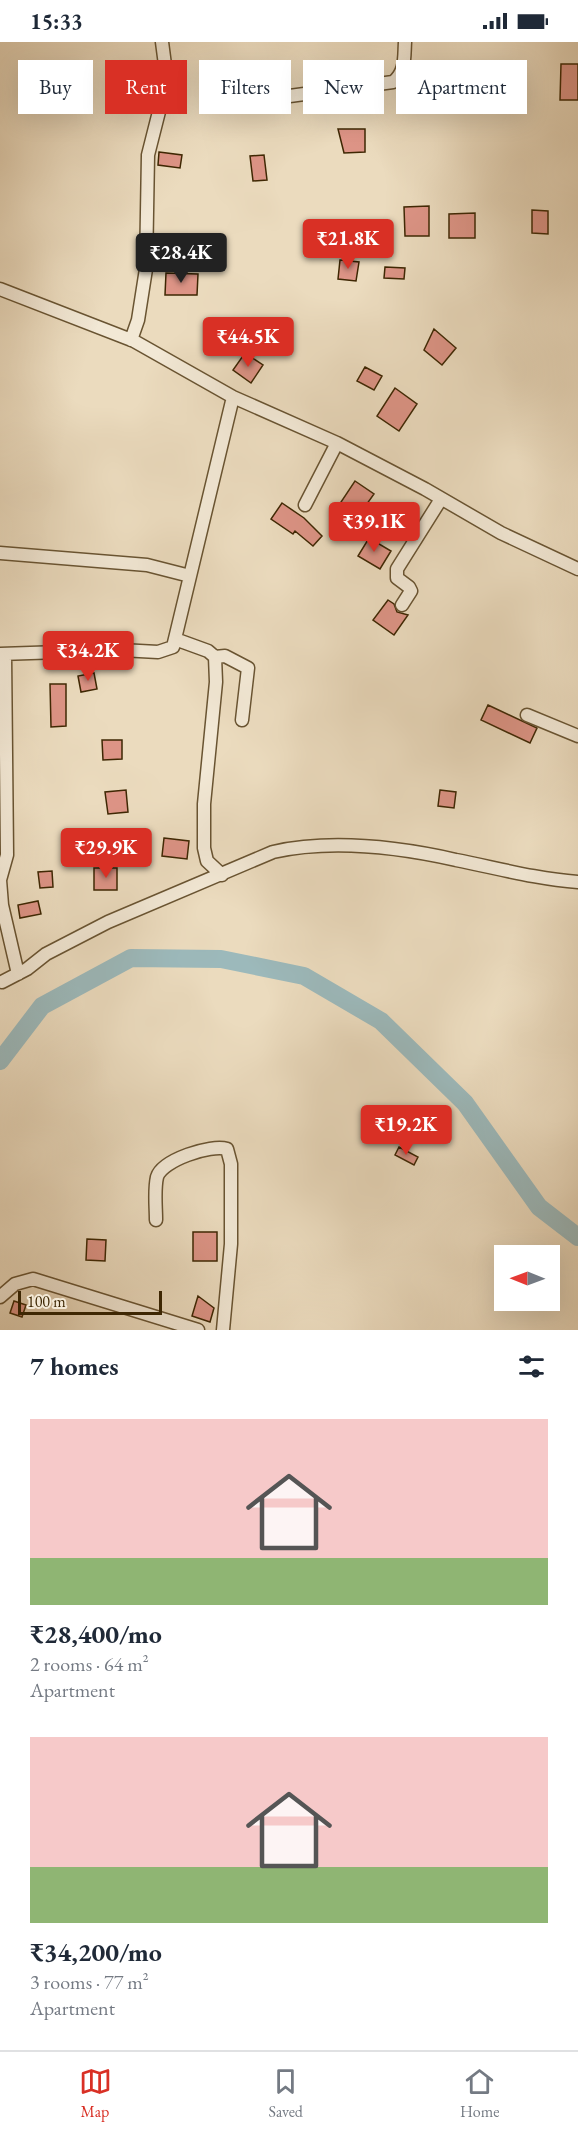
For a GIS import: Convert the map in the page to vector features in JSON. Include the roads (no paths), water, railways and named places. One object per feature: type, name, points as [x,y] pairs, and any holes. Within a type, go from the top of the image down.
[{"type":"street","points":[[131,340],[138,320],[146,269],[148,155],[166,80],[162,42]]},
{"type":"street","points":[[291,96],[393,82],[400,76],[404,65],[405,42]]},
{"type":"street","points":[[0,289],[131,340],[233,397],[337,443],[501,532],[578,568]]},
{"type":"street","points":[[18,974],[4,915],[0,884],[7,855],[2,654],[121,650],[158,652],[173,647],[233,397]]},
{"type":"street","points":[[304,505],[337,443]]},
{"type":"street","points":[[402,605],[411,591],[397,578],[397,569],[441,499]]},
{"type":"street","points":[[0,553],[147,565],[190,576]]},
{"type":"street","points":[[175,639],[208,651],[215,657],[225,656],[248,668],[249,676],[242,720]]},
{"type":"street","points":[[215,657],[216,682],[205,794],[204,848],[207,861],[222,874]]},
{"type":"street","points":[[527,715],[578,736]]},
{"type":"street","points":[[2,982],[18,974],[46,954],[108,922],[273,852],[289,849],[331,846],[394,850],[537,877],[578,882]]},
{"type":"street","points":[[156,1220],[156,1179],[159,1172],[170,1164],[207,1148],[227,1149],[231,1164],[231,1244],[223,1330]]},
{"type":"street","points":[[0,1297],[15,1284],[33,1279],[198,1330]]},
{"type":"waterway","points":[[0,1061],[42,1006],[131,958],[221,959],[304,976],[381,1021],[465,1103],[539,1207],[578,1237]]}]
